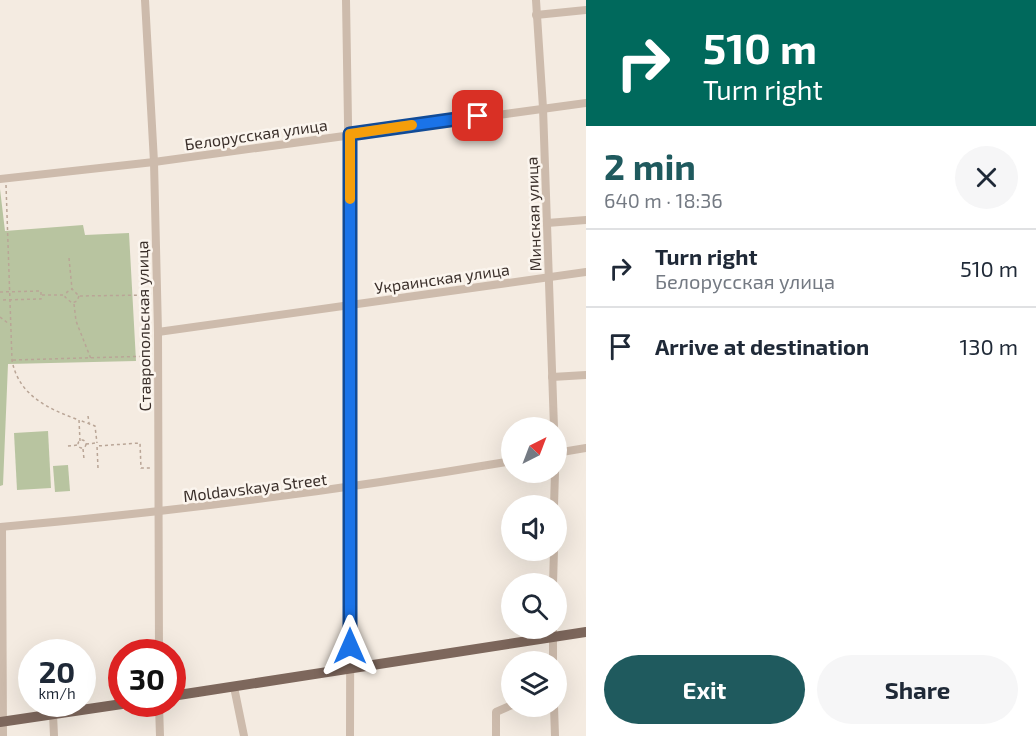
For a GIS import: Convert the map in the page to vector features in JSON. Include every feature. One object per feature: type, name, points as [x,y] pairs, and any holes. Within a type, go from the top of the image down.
[{"type":"main road","points":[[567,633],[586,632]]},
{"type":"main road","points":[[186,694],[350,669],[519,639]]},
{"type":"main road","points":[[2,721],[31,717]]},
{"type":"street","name":"Ставропольская улица","points":[[145,0],[154,162],[158,332],[159,639]]},
{"type":"street","points":[[346,0],[350,134],[351,305],[350,736]]},
{"type":"street","name":"Минская улица","points":[[536,0],[543,108],[554,417]]},
{"type":"street","points":[[536,15],[586,10]]},
{"type":"street","name":"Белорусская улица","points":[[3,179],[154,162],[586,103]]},
{"type":"street","points":[[547,223],[586,220]]},
{"type":"street","name":"Украинская улица","points":[[158,332],[586,272]]},
{"type":"street","points":[[552,377],[586,375]]},
{"type":"street","points":[[567,451],[586,448]]},
{"type":"street","name":"Moldavskaya Street","points":[[1,527],[158,513],[351,488],[501,463]]},
{"type":"street","points":[[1,527],[3,736]]},
{"type":"street","points":[[234,687],[244,736]]},
{"type":"street","points":[[496,736],[496,712],[501,710]]},
{"type":"street","points":[[53,717],[54,736]]},
{"type":"street","points":[[159,717],[159,736]]},
{"type":"street","points":[[554,717],[555,736]]},
{"type":"path","points":[[3,179],[12,360],[15,376],[29,394],[52,411],[95,426],[98,468]]},
{"type":"path","points":[[69,258],[72,289],[79,296],[157,295]]},
{"type":"path","points":[[41,295],[65,295],[72,289]]},
{"type":"path","points":[[0,291],[41,291],[41,295]]},
{"type":"path","points":[[0,300],[41,299],[41,295]]},
{"type":"path","points":[[65,295],[67,301],[74,303]]},
{"type":"path","points":[[79,296],[74,303],[76,321],[91,359]]},
{"type":"path","points":[[0,317],[11,325]]},
{"type":"path","points":[[12,360],[158,356]]},
{"type":"path","points":[[88,416],[88,424]]},
{"type":"path","points":[[78,445],[81,441],[79,420]]},
{"type":"path","points":[[81,441],[86,444],[140,443],[141,468],[158,468]]},
{"type":"path","points":[[84,459],[83,448],[86,444]]},
{"type":"path","points":[[68,446],[78,445],[83,448]]},
{"type":"green space","points":[[0,189],[5,231],[83,225],[85,235],[129,233],[136,361],[8,364],[3,485],[0,486]]},
{"type":"green space","points":[[48,431],[51,488],[17,490],[14,433]]},
{"type":"green space","points":[[68,465],[70,491],[55,492],[53,466]]},
{"type":"slow traffic","points":[[350,199],[350,134],[412,125]]},
{"type":"route","points":[[350,646],[350,134],[478,116]]}]
